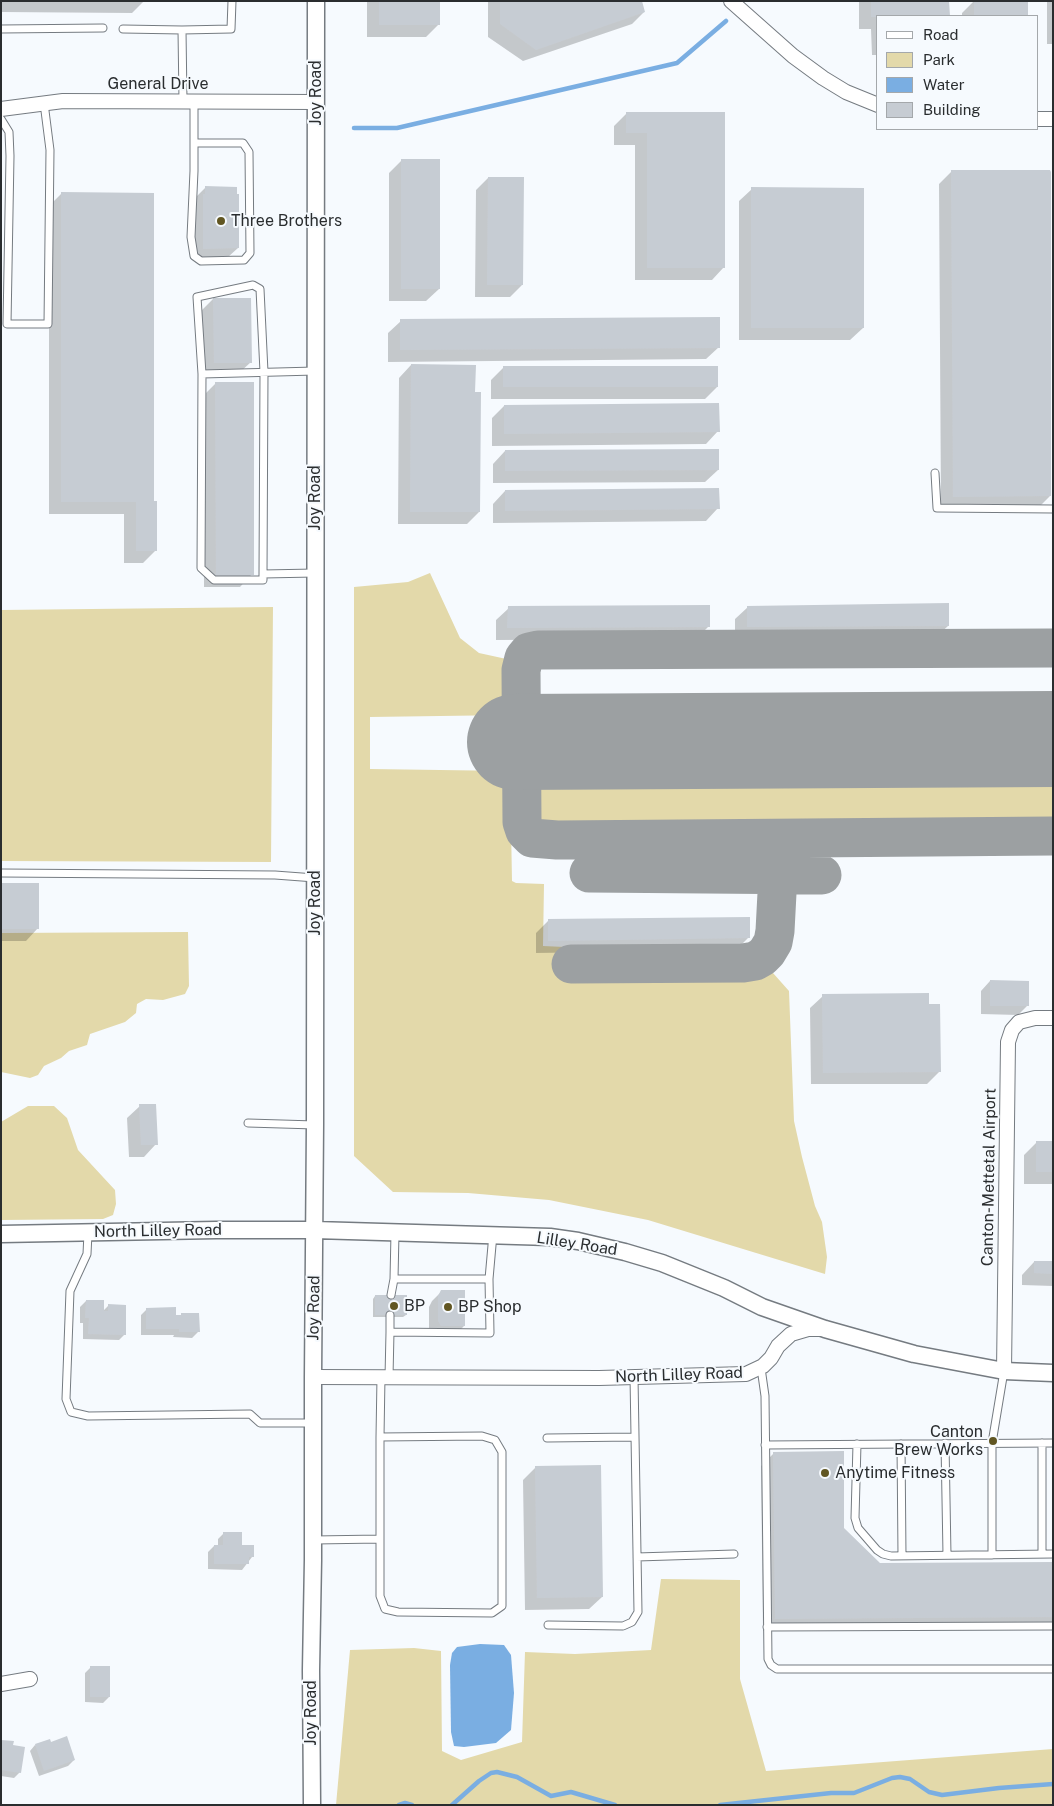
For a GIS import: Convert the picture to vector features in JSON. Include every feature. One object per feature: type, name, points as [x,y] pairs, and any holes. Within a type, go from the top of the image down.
[{"type":"street","name":"Joy Road","points":[[312,1804],[311,1670],[314,1540],[316,878],[316,1]]},
{"type":"street","points":[[730,1],[793,56],[823,78],[846,92],[876,104]]},
{"type":"street","name":"General Drive","points":[[1,109],[44,102],[316,102]]},
{"type":"street","points":[[1039,119],[1053,119]]},
{"type":"street","name":"Canton-Mettetal Airport","points":[[1004,1371],[1008,1042],[1012,1030],[1019,1022],[1035,1018],[1053,1018]]},
{"type":"street","name":"North Lilley Road","points":[[1,1234],[315,1230]]},
{"type":"street","name":"Lilley Road","points":[[315,1230],[493,1234],[550,1237],[578,1241],[662,1263],[724,1288],[762,1307],[824,1329]]},
{"type":"street","name":"North Lilley Road","points":[[313,1377],[634,1377],[746,1374],[761,1368],[771,1358],[778,1346],[791,1334],[808,1328],[824,1329],[914,1354],[1004,1371],[1053,1373]]},
{"type":"street","points":[[1,1684],[30,1679]]},
{"type":"lane","points":[[123,29],[231,30],[232,1]]},
{"type":"lane","points":[[1,29],[104,28]]},
{"type":"lane","points":[[182,30],[188,101],[194,143],[190,237],[194,256],[201,261],[244,260],[250,253],[249,152],[243,143],[194,143]]},
{"type":"lane","points":[[1,119],[9,132],[10,156],[7,324],[48,324],[50,150],[44,102]]},
{"type":"lane","points":[[253,285],[260,289],[264,372],[262,580],[214,580],[201,568],[202,374],[198,297],[253,285]]},
{"type":"lane","points":[[202,374],[315,371]]},
{"type":"lane","points":[[935,473],[937,508],[1053,510]]},
{"type":"lane","points":[[262,574],[316,573]]},
{"type":"lane","points":[[1,873],[275,875],[316,878]]},
{"type":"lane","points":[[248,1123],[315,1124]]},
{"type":"lane","points":[[88,1232],[86,1254],[70,1291],[66,1399],[71,1412],[88,1416],[250,1414],[260,1423],[313,1423]]},
{"type":"lane","points":[[391,1295],[394,1279],[395,1233]]},
{"type":"lane","points":[[390,1332],[490,1333],[489,1279],[493,1234]]},
{"type":"lane","points":[[394,1279],[489,1279]]},
{"type":"lane","points":[[380,1437],[482,1436],[495,1440],[502,1452],[502,1606],[492,1613],[398,1612],[385,1609],[380,1596],[380,1437],[390,1315]]},
{"type":"lane","points":[[761,1368],[765,1396],[767,1627],[768,1659],[771,1665],[777,1668],[1053,1669]]},
{"type":"lane","points":[[992,1555],[992,1443],[1004,1371]]},
{"type":"lane","points":[[548,1625],[623,1626],[632,1622],[638,1612],[634,1377]]},
{"type":"lane","points":[[547,1438],[635,1437]]},
{"type":"lane","points":[[765,1445],[1053,1442]]},
{"type":"lane","points":[[945,1443],[947,1555]]},
{"type":"lane","points":[[1042,1443],[1042,1554]]},
{"type":"lane","points":[[857,1444],[855,1518],[858,1528],[877,1550],[883,1554],[891,1556],[1053,1554]]},
{"type":"lane","points":[[901,1444],[902,1556]]},
{"type":"lane","points":[[314,1540],[380,1539]]},
{"type":"lane","points":[[637,1557],[734,1554]]},
{"type":"lane","points":[[767,1627],[1053,1626]]},
{"type":"green space","points":[[430,573],[460,638],[479,653],[511,660],[510,715],[370,717],[370,769],[510,771],[512,881],[516,883],[544,884],[543,946],[565,947],[566,973],[757,972],[766,968],[773,973],[789,991],[794,1121],[815,1206],[822,1222],[827,1257],[825,1274],[648,1220],[549,1200],[468,1193],[393,1192],[354,1156],[354,587],[408,582]]},
{"type":"green space","points":[[273,607],[271,862],[1,861],[1,610]]},
{"type":"green space","points":[[1053,769],[1053,822],[1022,827],[561,828],[539,822],[534,798],[536,778],[550,770]]},
{"type":"green space","points":[[188,932],[189,986],[185,994],[163,1000],[146,999],[137,1004],[136,1013],[125,1022],[90,1034],[87,1045],[69,1051],[61,1058],[44,1066],[38,1075],[30,1078],[1,1072],[1,933]]},
{"type":"green space","points":[[28,1106],[54,1106],[67,1118],[78,1150],[115,1190],[116,1204],[113,1215],[103,1219],[1,1220],[1,1122]]},
{"type":"green space","points":[[661,1579],[740,1580],[740,1679],[766,1771],[1053,1749],[1053,1805],[336,1805],[350,1650],[414,1648],[441,1651],[442,1751],[461,1760],[522,1742],[525,1652],[575,1654],[651,1650]]},
{"type":"water","points":[[480,1644],[504,1645],[511,1655],[514,1693],[511,1730],[496,1743],[464,1747],[454,1746],[451,1732],[450,1665],[452,1653],[457,1647]]},
{"type":"building","points":[[379,1],[440,1],[440,25],[379,25]]},
{"type":"building","points":[[500,1],[642,1],[645,12],[536,50],[500,24]]},
{"type":"building","points":[[871,1],[949,1],[950,15],[876,15],[876,17],[871,17]]},
{"type":"building","points":[[974,1],[1028,1],[1028,15],[974,15]]},
{"type":"building","points":[[626,112],[725,112],[725,268],[647,268],[647,133],[626,133]]},
{"type":"building","points":[[401,159],[440,159],[440,289],[401,289]]},
{"type":"building","points":[[951,170],[1050,170],[1051,172],[1051,496],[953,497]]},
{"type":"building","points":[[488,177],[524,177],[523,285],[487,285]]},
{"type":"building","name":"Three Brothers","points":[[205,186],[237,187],[237,194],[239,194],[239,248],[203,249],[203,194],[205,194]]},
{"type":"building","points":[[751,187],[864,188],[864,328],[751,328]]},
{"type":"building","points":[[61,192],[154,193],[154,501],[157,501],[157,551],[136,551],[136,502],[61,502]]},
{"type":"building","points":[[213,298],[251,298],[252,363],[214,363]]},
{"type":"building","points":[[720,317],[720,348],[400,350],[400,319]]},
{"type":"building","points":[[411,364],[476,365],[475,392],[481,392],[480,512],[410,512]]},
{"type":"building","points":[[503,366],[718,366],[718,387],[503,387]]},
{"type":"building","points":[[215,382],[254,382],[254,575],[216,575]]},
{"type":"building","points":[[719,403],[720,432],[504,434],[504,405]]},
{"type":"building","points":[[719,449],[719,470],[505,471],[505,450]]},
{"type":"building","points":[[719,488],[720,509],[505,511],[505,490]]},
{"type":"building","points":[[949,603],[949,626],[747,627],[747,606]]},
{"type":"building","points":[[710,605],[710,627],[507,628],[508,606]]},
{"type":"building","points":[[1,883],[39,883],[39,929],[1,929]]},
{"type":"building","points":[[750,917],[750,938],[548,941],[548,919]]},
{"type":"building","points":[[990,980],[1029,981],[1029,1006],[990,1006]]},
{"type":"building","points":[[929,993],[929,1004],[940,1004],[941,1072],[823,1073],[822,994]]},
{"type":"building","points":[[139,1104],[156,1104],[158,1145],[141,1145]]},
{"type":"building","points":[[1036,1141],[1053,1141],[1053,1172],[1036,1172]]},
{"type":"building","points":[[1034,1261],[1053,1261],[1053,1274],[1034,1273]]},
{"type":"building","points":[[441,1290],[465,1290],[465,1326],[441,1326],[438,1321],[438,1296]]},
{"type":"building","points":[[375,1295],[407,1295],[407,1315],[375,1315]]},
{"type":"building","points":[[86,1300],[104,1300],[104,1311],[108,1311],[108,1304],[126,1305],[126,1335],[88,1334],[89,1318],[85,1318]]},
{"type":"building","points":[[176,1307],[176,1315],[181,1315],[181,1313],[199,1313],[200,1332],[179,1332],[179,1329],[146,1329],[146,1308]]},
{"type":"building","points":[[844,1451],[844,1528],[880,1563],[1053,1562],[1053,1617],[775,1619],[773,1452]]},
{"type":"building","points":[[601,1465],[603,1597],[537,1598],[535,1466]]},
{"type":"building","points":[[223,1532],[242,1532],[242,1545],[254,1545],[254,1557],[249,1557],[249,1564],[214,1564],[214,1545],[223,1545]]},
{"type":"building","points":[[90,1666],[110,1666],[110,1697],[90,1697]]},
{"type":"building","points":[[67,1736],[75,1760],[44,1771],[35,1744],[50,1739],[51,1742]]},
{"type":"building","points":[[1,1740],[14,1741],[13,1745],[25,1747],[21,1773],[1,1770]]},
{"type":"waterway","points":[[354,128],[397,128],[677,63],[726,21]]},
{"type":"waterway","points":[[452,1805],[479,1781],[491,1773],[497,1772],[517,1777],[551,1796],[571,1792],[615,1805]]},
{"type":"waterway","points":[[720,1805],[831,1793],[854,1793],[892,1778],[900,1777],[910,1779],[929,1792],[942,1795],[1053,1784]]},
{"type":"waterway","points":[[399,1805],[405,1803],[412,1805]]},
{"type":"taxiway","points":[[1053,648],[538,650],[529,652],[524,658],[521,670],[522,822],[525,831],[532,838],[557,840],[1053,836]]},
{"type":"taxiway","points":[[589,873],[822,875]]},
{"type":"taxiway","points":[[571,964],[743,963],[755,961],[767,952],[773,942],[778,874]]},
{"type":"runway","points":[[515,742],[1053,739]]},
{"type":"place","name":"Three Brothers","points":[[221,221]]},
{"type":"place","name":"BP","points":[[394,1306]]},
{"type":"place","name":"BP Shop","points":[[448,1307]]},
{"type":"place","name":"Canton Brew Works","points":[[993,1441]]},
{"type":"place","name":"Anytime Fitness","points":[[825,1473]]}]
